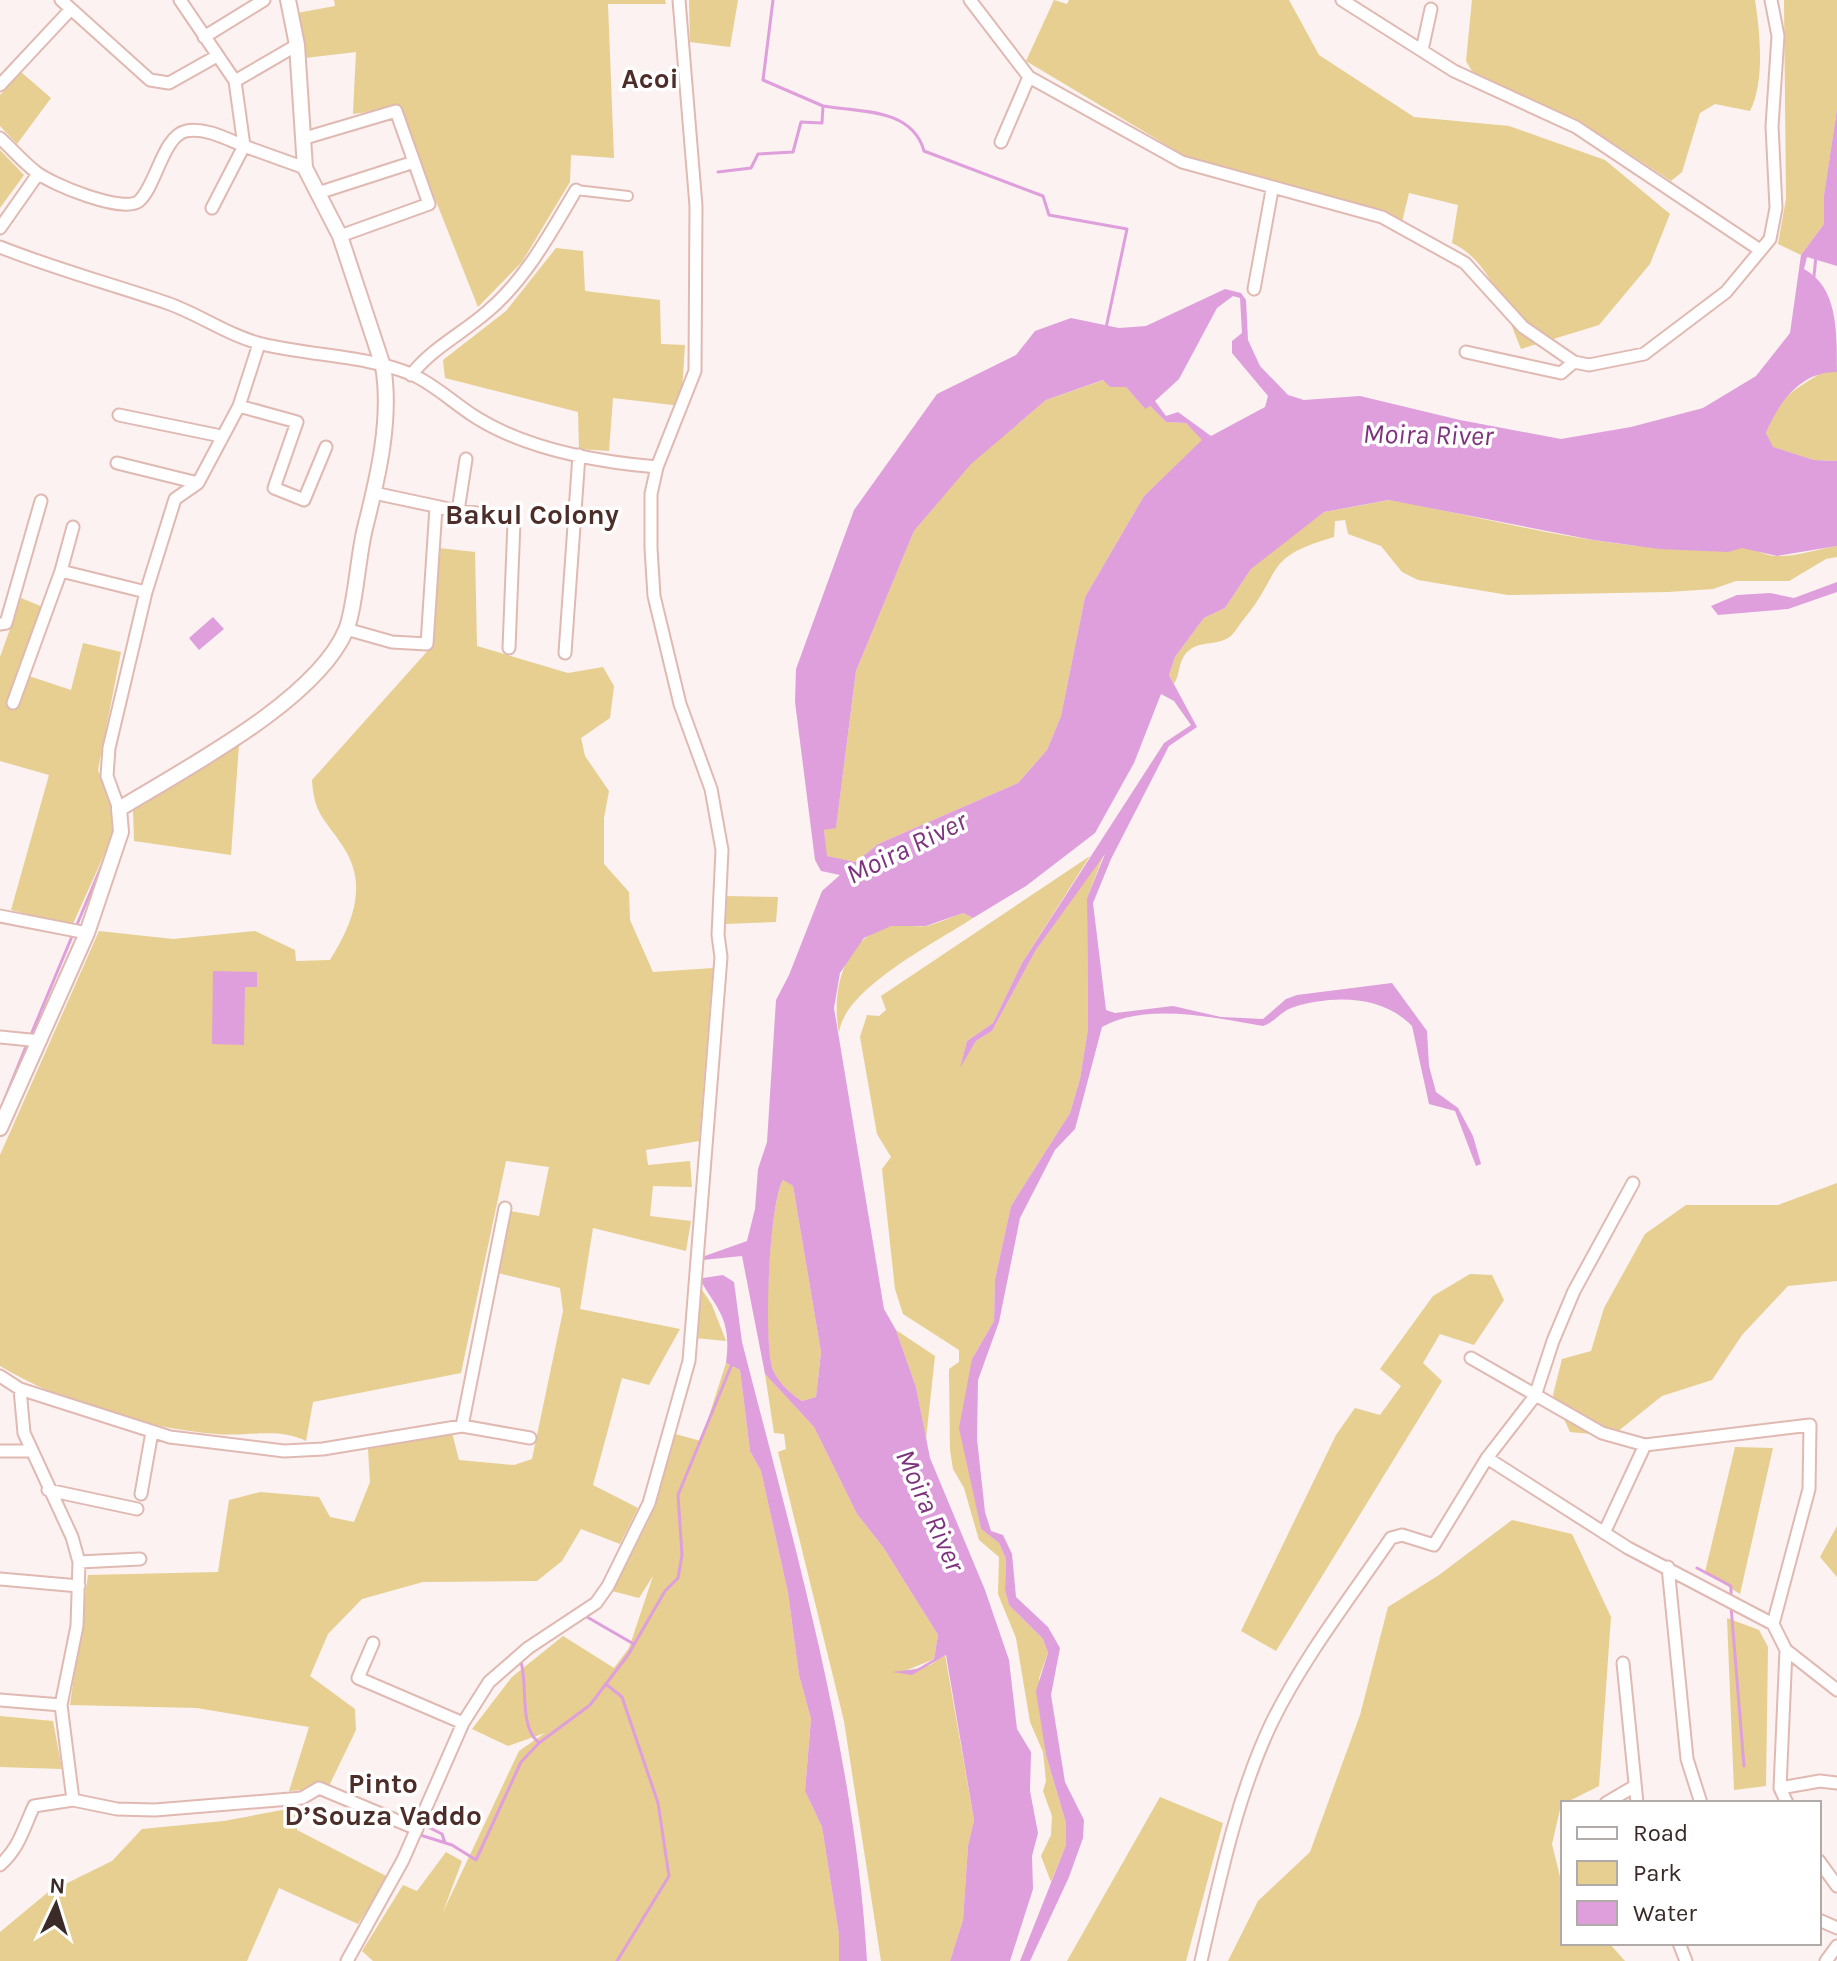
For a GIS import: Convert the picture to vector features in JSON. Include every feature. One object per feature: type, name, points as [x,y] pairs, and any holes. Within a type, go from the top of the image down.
[{"type":"street","points":[[61,0],[150,80],[169,83],[217,56]]},
{"type":"street","points":[[180,0],[235,81],[244,146],[212,208]]},
{"type":"street","points":[[204,37],[264,0]]},
{"type":"street","points":[[119,809],[226,744],[317,674],[346,629],[356,564],[374,493],[387,386],[340,236],[305,168],[297,45],[288,0]]},
{"type":"street","points":[[347,1961],[418,1827],[463,1723],[489,1682],[528,1648],[596,1603],[608,1586],[649,1503],[689,1361],[721,957],[718,935],[722,850],[711,789],[680,704],[654,596],[651,494],[657,467],[695,371],[696,206],[679,0]]},
{"type":"street","points":[[970,0],[1029,77],[1182,162],[1272,190],[1322,199],[1382,217],[1465,263],[1523,327],[1574,362],[1589,365],[1644,354],[1726,292],[1770,239],[1776,208],[1772,126],[1778,36],[1771,0]]},
{"type":"street","points":[[1342,0],[1454,71],[1576,127],[1593,142],[1760,250]]},
{"type":"street","points":[[0,85],[71,9]]},
{"type":"street","points":[[1422,50],[1431,9]]},
{"type":"street","points":[[235,81],[297,45]]},
{"type":"street","points":[[1001,142],[1029,77]]},
{"type":"street","points":[[305,138],[396,111],[429,204],[340,236]]},
{"type":"street","points":[[0,138],[38,174],[102,201],[126,206],[137,203],[144,195],[175,136],[186,131],[215,133],[305,168]]},
{"type":"street","points":[[318,193],[414,162]]},
{"type":"street","points":[[0,228],[38,174]]},
{"type":"street","points":[[411,375],[428,354],[489,311],[515,283],[576,190],[628,196]]},
{"type":"street","points":[[1254,289],[1272,190]]},
{"type":"street","points":[[0,247],[74,276],[169,304],[259,344],[383,366],[411,375],[444,393],[477,418],[525,440],[604,463],[657,467]]},
{"type":"street","points":[[0,1126],[87,933],[121,832],[119,809],[107,776],[109,748],[146,592],[175,499],[198,483],[239,406],[259,344]]},
{"type":"street","points":[[1466,352],[1561,373],[1574,362]]},
{"type":"street","points":[[239,406],[297,422],[274,488],[304,500],[326,447]]},
{"type":"street","points":[[119,415],[221,436]]},
{"type":"street","points":[[565,653],[579,455]]},
{"type":"street","points":[[458,511],[466,459]]},
{"type":"street","points":[[117,463],[198,483]]},
{"type":"street","points":[[374,493],[458,511],[505,516],[514,522],[509,648]]},
{"type":"street","points":[[0,624],[6,623],[41,501]]},
{"type":"street","points":[[346,629],[392,642],[427,644],[436,507]]},
{"type":"street","points":[[13,703],[61,571],[73,527]]},
{"type":"street","points":[[61,571],[146,592]]},
{"type":"street","points":[[0,916],[87,933]]},
{"type":"street","points":[[0,1037],[40,1041]]},
{"type":"street","points":[[1201,1961],[1225,1854],[1271,1725],[1296,1676],[1391,1538],[1402,1535],[1434,1545],[1487,1458],[1535,1396],[1574,1291],[1633,1183]]},
{"type":"street","points":[[462,1426],[505,1208]]},
{"type":"street","points":[[1471,1358],[1602,1433],[1645,1445],[1810,1425],[1809,1489],[1773,1624]]},
{"type":"street","points":[[0,1376],[20,1389],[152,1432],[284,1451],[323,1449],[462,1426],[530,1438]]},
{"type":"street","points":[[20,1389],[24,1433],[30,1451],[72,1537],[79,1562],[77,1626],[61,1705],[73,1800]]},
{"type":"street","points":[[141,1494],[152,1432]]},
{"type":"street","points":[[1604,1533],[1645,1445]]},
{"type":"street","points":[[0,1451],[30,1451]]},
{"type":"street","points":[[1487,1458],[1604,1533],[1773,1624],[1786,1650],[1837,1690]]},
{"type":"street","points":[[48,1490],[137,1509]]},
{"type":"street","points":[[79,1562],[140,1559]]},
{"type":"street","points":[[1668,1567],[1687,1759],[1700,1801]]},
{"type":"street","points":[[0,1579],[79,1586]]},
{"type":"street","points":[[373,1643],[358,1678],[463,1723]]},
{"type":"street","points":[[1786,1650],[1780,1788],[1786,1801]]},
{"type":"street","points":[[1623,1663],[1637,1801]]},
{"type":"street","points":[[0,1700],[61,1705]]},
{"type":"street","points":[[1780,1788],[1820,1781],[1837,1783]]},
{"type":"street","points":[[1609,1801],[1635,1786]]},
{"type":"street","points":[[0,1865],[13,1853],[26,1831],[34,1806],[73,1800],[117,1809],[155,1810],[302,1798],[319,1788],[418,1827]]},
{"type":"street","points":[[1821,1864],[1837,1886]]},
{"type":"street","points":[[1825,1959],[1837,1946]]},
{"type":"green space","points":[[334,0],[665,0],[666,4],[608,4],[614,158],[571,155],[570,182],[522,262],[478,307],[399,108],[353,114],[356,52],[305,58],[297,13],[335,6]]},
{"type":"green space","points":[[689,0],[738,0],[730,47],[690,42]]},
{"type":"green space","points":[[1054,0],[1067,4],[1069,0],[1289,0],[1319,55],[1414,117],[1509,126],[1605,160],[1670,214],[1650,264],[1599,325],[1521,349],[1487,274],[1465,251],[1452,243],[1458,205],[1409,193],[1402,222],[1329,197],[1265,183],[1190,159],[1026,61]]},
{"type":"green space","points":[[1472,0],[1755,0],[1760,57],[1755,99],[1750,111],[1715,104],[1700,113],[1682,172],[1671,181],[1584,124],[1475,76],[1466,61]]},
{"type":"green space","points":[[1784,0],[1837,0],[1837,109],[1824,195],[1824,224],[1801,255],[1778,244],[1786,199]]},
{"type":"green space","points":[[21,72],[51,98],[17,144],[0,126],[0,95]]},
{"type":"green space","points":[[0,150],[24,175],[0,208]]},
{"type":"green space","points":[[556,248],[583,251],[585,291],[660,300],[661,344],[685,345],[681,406],[613,398],[609,451],[579,449],[578,412],[445,378],[443,360],[506,311]]},
{"type":"green space","points":[[1824,371],[1837,372],[1837,461],[1814,460],[1772,447],[1766,433],[1782,402]]},
{"type":"green space","points":[[1104,380],[1110,387],[1126,387],[1144,408],[1149,405],[1166,422],[1186,423],[1203,440],[1144,496],[1085,597],[1061,716],[1047,750],[1018,783],[878,844],[856,862],[826,856],[824,830],[836,827],[856,671],[914,531],[971,463],[1046,400]]},
{"type":"green space","points":[[1390,500],[1608,542],[1697,549],[1745,548],[1776,556],[1837,546],[1837,557],[1826,559],[1789,581],[1736,581],[1713,589],[1668,592],[1508,595],[1418,580],[1402,572],[1381,546],[1348,534],[1345,520],[1335,521],[1334,537],[1284,559],[1230,637],[1199,645],[1189,651],[1182,659],[1174,684],[1169,675],[1175,657],[1204,618],[1225,608],[1251,569],[1266,555],[1324,512]]},
{"type":"green space","points":[[439,548],[475,552],[477,646],[568,673],[603,667],[614,686],[610,718],[581,738],[585,756],[609,791],[604,818],[604,864],[629,892],[630,920],[653,972],[713,968],[699,1141],[646,1150],[648,1165],[690,1161],[692,1187],[653,1186],[650,1216],[691,1221],[686,1251],[593,1228],[580,1309],[680,1329],[649,1385],[622,1378],[593,1485],[638,1508],[620,1544],[581,1529],[562,1561],[537,1581],[423,1582],[362,1599],[328,1634],[310,1676],[355,1709],[356,1730],[328,1788],[289,1791],[309,1727],[197,1708],[70,1705],[88,1575],[218,1572],[229,1500],[260,1492],[319,1497],[330,1517],[354,1522],[370,1482],[368,1449],[452,1433],[459,1460],[514,1465],[532,1459],[563,1311],[560,1288],[498,1273],[510,1211],[539,1216],[549,1167],[506,1161],[461,1373],[313,1402],[306,1441],[284,1434],[228,1435],[132,1420],[50,1391],[0,1366],[0,1155],[99,931],[173,939],[255,931],[295,950],[296,961],[330,960],[351,918],[355,903],[355,874],[342,845],[318,808],[312,780],[432,646]]},
{"type":"green space","points":[[21,598],[43,607],[20,673],[71,690],[83,643],[121,652],[98,770],[112,808],[113,835],[72,926],[11,910],[49,775],[0,761],[0,657]]},
{"type":"green space","points":[[239,745],[231,855],[134,841],[133,809]]},
{"type":"green space","points":[[1104,854],[1087,898],[1088,1029],[1080,1079],[1070,1113],[1011,1206],[995,1279],[994,1321],[972,1359],[975,1499],[981,1529],[999,1543],[1006,1559],[1005,1590],[1009,1605],[1043,1639],[1048,1653],[1039,1678],[1046,1755],[1066,1823],[1066,1845],[1051,1882],[1041,1856],[1051,1835],[1052,1816],[1043,1791],[1046,1781],[1043,1752],[1030,1722],[1016,1638],[998,1594],[999,1557],[979,1540],[964,1488],[953,1469],[949,1369],[959,1362],[959,1350],[903,1314],[895,1289],[882,1169],[891,1157],[877,1134],[860,1037],[867,1015],[879,1016],[886,1010],[881,996],[1090,856],[1022,963],[993,1023],[967,1041],[961,1065],[976,1041],[992,1031],[1036,950]]},
{"type":"green space","points":[[726,896],[778,897],[776,922],[724,924]]},
{"type":"green space","points":[[963,913],[973,918],[894,968],[857,999],[845,1016],[839,1033],[839,984],[851,954],[861,942],[874,932],[890,926],[927,926]]},
{"type":"green space","points":[[783,1180],[793,1186],[821,1352],[816,1397],[802,1401],[790,1392],[773,1370],[768,1332],[771,1244]]},
{"type":"green space","points":[[1837,1183],[1837,1281],[1788,1286],[1742,1335],[1712,1380],[1662,1396],[1612,1436],[1570,1432],[1553,1395],[1562,1359],[1591,1351],[1604,1308],[1645,1234],[1686,1205],[1778,1205]]},
{"type":"green space","points":[[1470,1274],[1492,1275],[1504,1300],[1474,1345],[1440,1334],[1423,1363],[1442,1381],[1276,1651],[1241,1631],[1336,1435],[1355,1408],[1380,1415],[1401,1386],[1380,1369],[1433,1296]]},
{"type":"green space","points":[[699,1285],[712,1305],[726,1341],[695,1338]]},
{"type":"green space","points":[[896,1330],[935,1356],[926,1439],[916,1387]]},
{"type":"green space","points":[[726,1363],[740,1370],[750,1451],[761,1471],[788,1593],[799,1675],[811,1719],[805,1791],[822,1827],[839,1935],[839,1961],[373,1961],[362,1951],[403,1885],[417,1891],[446,1852],[462,1861],[443,1912],[519,1751],[545,1733],[508,1746],[472,1729],[512,1677],[563,1636],[614,1668],[629,1648],[653,1576],[639,1598],[612,1591],[648,1522],[675,1434],[701,1441]]},
{"type":"green space","points":[[765,1374],[814,1427],[857,1514],[883,1547],[938,1635],[934,1659],[900,1673],[930,1665],[945,1655],[974,1820],[968,1846],[963,1920],[950,1961],[881,1961],[844,1721],[778,1452],[786,1449],[784,1434],[774,1433]]},
{"type":"green space","points":[[1735,1447],[1773,1448],[1740,1594],[1705,1572]]},
{"type":"green space","points":[[1512,1520],[1572,1534],[1611,1617],[1599,1786],[1569,1801],[1561,1801],[1552,1844],[1561,1881],[1561,1945],[1611,1945],[1625,1961],[1228,1961],[1258,1901],[1310,1852],[1360,1715],[1388,1607],[1439,1575]]},
{"type":"green space","points":[[1837,1526],[1837,1577],[1820,1557]]},
{"type":"green space","points":[[1727,1618],[1759,1630],[1768,1647],[1766,1786],[1734,1790]]},
{"type":"green space","points":[[0,1716],[53,1721],[62,1769],[0,1767]]},
{"type":"green space","points":[[1160,1797],[1223,1823],[1186,1961],[1067,1961]]},
{"type":"green space","points":[[298,1807],[297,1830],[388,1877],[358,1924],[279,1888],[247,1961],[0,1961],[0,1932],[47,1893],[112,1861],[142,1829],[224,1821]]},
{"type":"water","name":"Moira River","points":[[1837,109],[1837,266],[1807,257],[1804,269],[1823,286],[1829,298],[1835,325],[1837,372],[1812,377],[1792,391],[1766,433],[1773,447],[1814,460],[1837,461],[1837,546],[1777,556],[1742,548],[1728,552],[1659,549],[1593,540],[1389,500],[1324,512],[1251,569],[1225,608],[1204,618],[1175,657],[1169,675],[1197,727],[1169,746],[1111,859],[1093,903],[1106,1010],[1115,1013],[1173,1006],[1221,1017],[1263,1019],[1286,999],[1297,995],[1392,983],[1427,1031],[1429,1066],[1436,1092],[1458,1108],[1473,1136],[1481,1164],[1476,1166],[1455,1111],[1429,1104],[1412,1026],[1386,1008],[1356,1000],[1325,1001],[1289,1009],[1263,1026],[1203,1016],[1160,1014],[1120,1019],[1102,1027],[1075,1129],[1055,1150],[1020,1218],[999,1322],[978,1380],[977,1439],[985,1512],[991,1531],[1003,1535],[1012,1554],[1016,1597],[1048,1627],[1060,1648],[1051,1695],[1065,1782],[1084,1820],[1083,1838],[1069,1877],[1030,1961],[1020,1961],[1066,1845],[1066,1823],[1046,1755],[1036,1691],[1048,1653],[1043,1639],[1009,1605],[1005,1590],[1006,1559],[999,1543],[981,1529],[959,1428],[972,1359],[994,1321],[995,1279],[1011,1206],[1070,1113],[1080,1079],[1088,1029],[1087,898],[1105,854],[1036,950],[992,1031],[976,1041],[960,1068],[967,1041],[993,1023],[1022,963],[1164,743],[1191,725],[1174,701],[1161,694],[1134,763],[1095,833],[1026,886],[973,918],[963,913],[926,926],[891,926],[864,938],[840,973],[834,1008],[884,1309],[896,1330],[916,1387],[930,1458],[985,1590],[1009,1660],[1017,1729],[1031,1752],[1030,1791],[1038,1833],[1032,1856],[1033,1889],[1010,1961],[950,1961],[963,1920],[968,1846],[974,1820],[946,1655],[912,1675],[892,1672],[917,1669],[934,1659],[938,1635],[883,1547],[857,1514],[814,1427],[765,1374],[742,1256],[703,1260],[699,1267],[703,1278],[723,1275],[734,1282],[742,1342],[820,1649],[836,1727],[850,1805],[867,1961],[839,1961],[839,1935],[822,1827],[805,1791],[811,1719],[799,1675],[788,1593],[761,1471],[750,1451],[740,1370],[726,1363],[725,1324],[696,1273],[702,1257],[747,1241],[755,1209],[758,1169],[767,1142],[776,1000],[822,891],[840,875],[821,871],[815,860],[795,702],[796,669],[854,510],[937,394],[1016,355],[1035,331],[1071,318],[1119,328],[1146,326],[1225,289],[1241,293],[1246,300],[1248,340],[1260,366],[1288,395],[1304,400],[1360,396],[1460,420],[1561,439],[1631,427],[1703,408],[1756,376],[1790,333],[1801,255],[1824,224],[1824,195]],"holes":[[[1233,296],[1240,298],[1242,333],[1232,341],[1232,353],[1268,396],[1265,407],[1211,436],[1178,412],[1166,416],[1155,401],[1179,379],[1217,308]],[[1103,380],[1110,387],[1126,387],[1145,409],[1150,406],[1166,422],[1186,423],[1202,440],[1144,496],[1085,597],[1061,716],[1047,750],[1018,783],[878,844],[856,862],[827,856],[824,830],[836,828],[856,671],[914,531],[971,464],[1046,400]],[[783,1180],[793,1186],[821,1352],[816,1397],[802,1401],[779,1379],[773,1370],[770,1355],[769,1274],[778,1194]]]},
{"type":"water","points":[[1837,582],[1837,592],[1788,609],[1718,615],[1711,606],[1737,595],[1770,593],[1794,598]]},
{"type":"water","points":[[213,617],[224,629],[199,650],[189,638]]},
{"type":"water","points":[[213,971],[257,972],[257,987],[245,987],[244,1045],[212,1044]]},
{"type":"waterway","points":[[773,0],[763,80],[823,106]]},
{"type":"waterway","points":[[718,172],[751,168],[758,154],[793,152],[801,122],[822,123],[823,106],[897,119],[918,137],[924,151],[1043,196],[1049,215],[1127,229],[1106,328]]},
{"type":"waterway","points":[[1814,276],[1816,256]]},
{"type":"waterway","points":[[76,927],[104,860]]},
{"type":"waterway","points":[[30,1037],[73,934]]},
{"type":"waterway","points":[[1,1108],[27,1044]]},
{"type":"waterway","points":[[417,1834],[452,1845],[476,1860],[521,1762],[539,1743],[590,1705],[628,1655],[665,1591],[678,1578],[682,1555],[678,1495],[732,1364]]},
{"type":"waterway","points":[[1697,1568],[1731,1586],[1731,1599]]},
{"type":"waterway","points":[[1731,1606],[1744,1766]]},
{"type":"waterway","points":[[587,1617],[632,1643]]},
{"type":"waterway","points":[[521,1662],[528,1726],[538,1742]]},
{"type":"waterway","points":[[607,1685],[622,1697],[658,1803],[669,1876],[617,1961]]},
{"type":"waterway","points":[[426,1826],[442,1834],[445,1843]]},
{"type":"district","name":"Acoi","points":[[650,78]]},
{"type":"district","name":"Bakul Colony","points":[[532,514]]},
{"type":"district","name":"Pinto D’Souza Vaddo","points":[[383,1799]]}]
